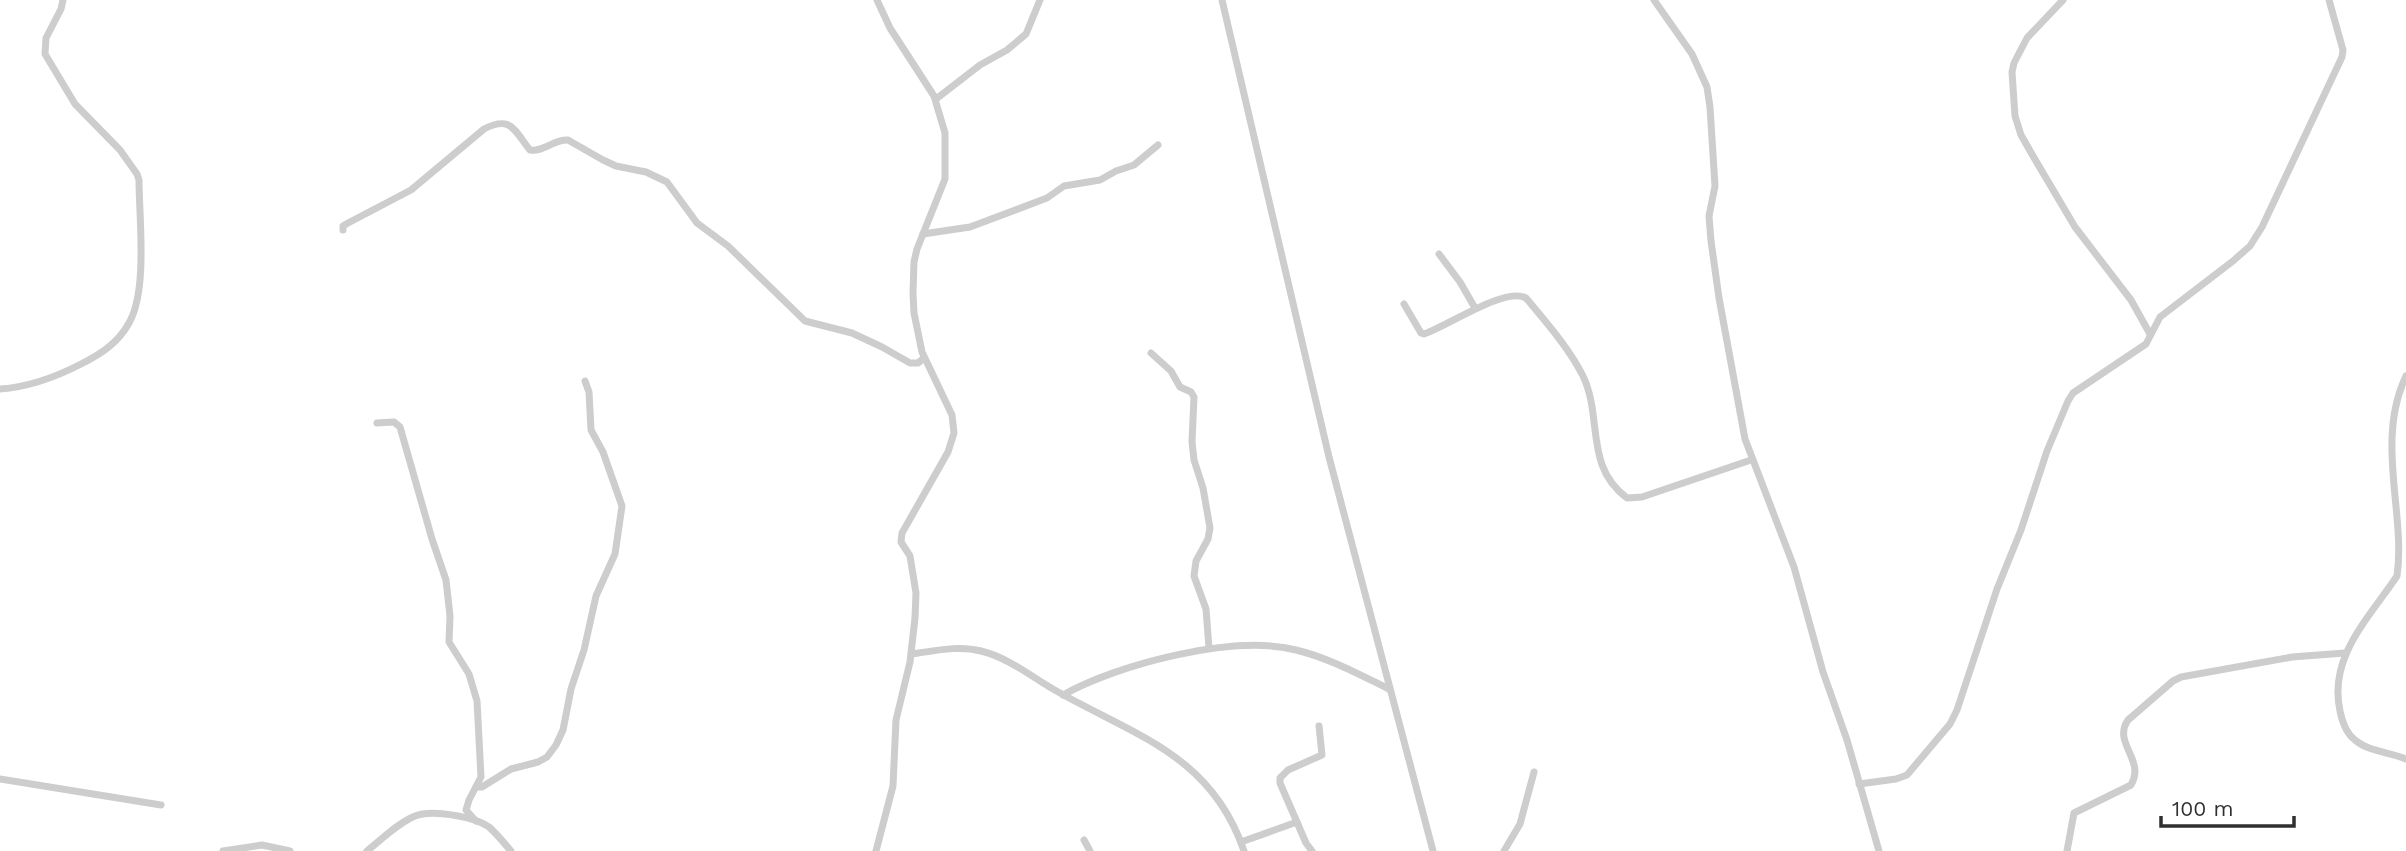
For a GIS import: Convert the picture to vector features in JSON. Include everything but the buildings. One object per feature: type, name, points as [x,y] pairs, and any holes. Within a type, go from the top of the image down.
[{"type":"street","points":[[0,389],[23,386],[59,375],[108,349],[130,322],[136,303],[141,246],[139,180],[120,150],[75,104],[46,54],[46,37],[63,0]]},
{"type":"street","points":[[876,851],[893,786],[896,720],[912,654],[916,593],[910,556],[901,542],[902,533],[948,452],[954,426],[949,407],[924,358],[916,324],[913,293],[914,262],[945,179],[946,133],[936,99],[890,28],[877,0]]},
{"type":"street","points":[[936,99],[979,65],[1007,50],[1026,34],[1040,0]]},
{"type":"street","points":[[1222,0],[1329,457],[1433,851]]},
{"type":"street","points":[[1654,0],[1692,54],[1707,87],[1714,186],[1709,216],[1711,241],[1740,419],[1751,460],[1794,567],[1878,851]]},
{"type":"street","points":[[2063,0],[2027,38],[2014,63],[2012,72],[2015,116],[2021,135],[2075,228],[2131,300],[2150,334]]},
{"type":"street","points":[[1859,783],[1896,779],[1907,775],[1954,719],[2047,451],[2073,393],[2146,344],[2156,322],[2168,309],[2233,261],[2250,246],[2262,227],[2342,57],[2343,50],[2329,0]]},
{"type":"street","points":[[343,230],[342,226],[411,190],[484,129],[503,122],[512,127],[530,150],[538,151],[568,139],[616,166],[659,176],[671,185],[697,222],[728,246],[805,321],[852,334],[882,346],[910,363],[918,363],[924,358]]},
{"type":"street","points":[[923,234],[970,227],[1047,198],[1064,186],[1100,180],[1134,165],[1158,145]]},
{"type":"street","points":[[1439,254],[1475,308]]},
{"type":"street","points":[[1404,304],[1424,334],[1475,308],[1518,295],[1526,298],[1582,375],[1591,401],[1596,452],[1609,478],[1627,498],[1642,498],[1751,460]]},
{"type":"street","points":[[1151,353],[1171,371],[1180,387],[1191,392],[1194,397],[1194,460],[1203,488],[1210,528],[1206,544],[1196,561],[1194,576],[1206,608],[1209,648]]},
{"type":"street","points":[[2406,376],[2398,395],[2395,414],[2405,552],[2397,576],[2345,653],[2336,688],[2342,718],[2354,740],[2366,747],[2406,759]]},
{"type":"street","points":[[476,787],[482,787],[511,769],[538,762],[547,757],[556,745],[564,730],[571,689],[584,650],[596,596],[615,554],[622,506],[603,452],[590,430],[589,392],[585,381]]},
{"type":"street","points":[[377,423],[394,422],[400,427],[446,579],[450,616],[449,642],[469,674],[477,701],[481,778],[466,810],[476,821]]},
{"type":"street","points":[[2397,576],[2406,579]]},
{"type":"street","points":[[1063,695],[1118,671],[1209,648],[1246,646],[1293,649],[1346,667],[1389,690]]},
{"type":"street","points":[[912,654],[951,649],[980,650],[1012,663],[1063,695],[1140,735],[1200,776],[1225,809],[1244,851]]},
{"type":"street","points":[[2067,851],[2074,813],[2133,782],[2136,770],[2125,742],[2124,726],[2173,681],[2181,677],[2263,662],[2345,653]]},
{"type":"street","points":[[1312,851],[1279,783],[1288,770],[1322,755],[1319,726]]},
{"type":"street","points":[[1504,851],[1520,824],[1534,772]]},
{"type":"street","points":[[0,779],[161,805]]},
{"type":"street","points":[[367,851],[395,828],[419,814],[443,814],[476,821],[487,826],[511,851]]},
{"type":"street","points":[[1241,842],[1297,822]]},
{"type":"street","points":[[1083,840],[1090,851]]},
{"type":"street","points":[[223,851],[262,845],[290,851]]}]
